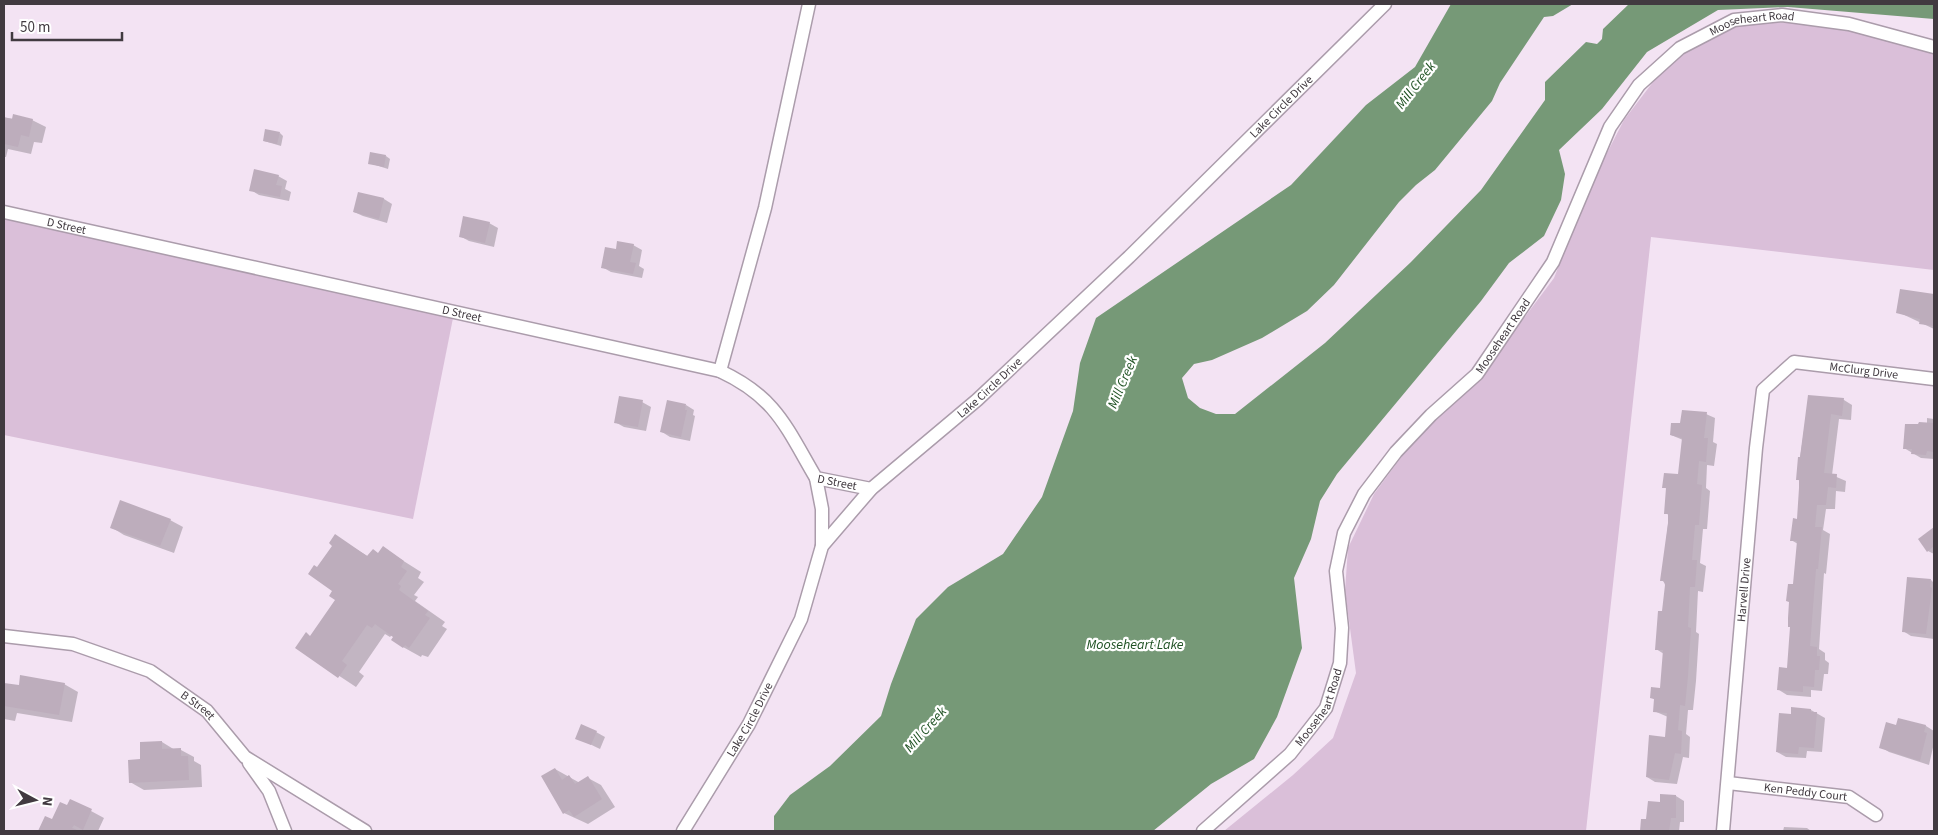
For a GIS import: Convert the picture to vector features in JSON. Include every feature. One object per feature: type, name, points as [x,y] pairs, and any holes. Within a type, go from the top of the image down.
[{"type":"street","points":[[720,370],[765,208],[809,4]]},
{"type":"street","name":"Lake Circle Drive","points":[[683,831],[749,724],[797,628],[822,546],[870,489],[977,400],[1136,250],[1385,4]]},
{"type":"street","name":"Mooseheart Road","points":[[1202,831],[1290,754],[1326,708],[1340,663],[1342,628],[1336,571],[1344,534],[1364,494],[1396,452],[1431,415],[1477,374],[1554,262],[1610,127],[1639,85],[1680,48],[1734,20],[1782,15],[1839,22],[1934,47]]},
{"type":"street","name":"D Street","points":[[4,212],[720,370],[744,382],[764,398],[780,416],[816,478],[870,489]]},
{"type":"street","name":"McClurg Drive","points":[[1794,362],[1934,379]]},
{"type":"street","name":"Harvell Drive","points":[[1723,831],[1755,458],[1763,390],[1794,362]]},
{"type":"street","points":[[816,478],[822,509],[822,546]]},
{"type":"street","name":"B Street","points":[[4,636],[72,644],[150,671],[207,711],[245,757],[365,831]]},
{"type":"street","points":[[245,757],[269,791],[285,831]]},
{"type":"street","name":"Ken Peddy Court","points":[[1728,783],[1849,797],[1876,815]]},
{"type":"shaded area","points":[[1789,22],[1856,31],[1934,54],[1934,270],[1651,237],[1586,831],[1224,831],[1293,775],[1333,738],[1356,673],[1345,591],[1348,548],[1374,494],[1411,444],[1485,370],[1554,278],[1591,184],[1624,120],[1666,65],[1703,42],[1740,25]]},
{"type":"shaded area","points":[[4,212],[454,313],[413,519],[4,435]]},
{"type":"water","name":"Mooseheart Lake","points":[[1451,4],[1573,4],[1553,16],[1544,17],[1500,83],[1492,101],[1435,170],[1399,202],[1334,285],[1307,311],[1262,338],[1212,360],[1194,364],[1182,378],[1188,398],[1200,408],[1216,414],[1235,414],[1325,343],[1411,262],[1481,190],[1545,100],[1545,82],[1586,42],[1597,44],[1602,39],[1603,29],[1629,4],[1934,4],[1934,19],[1788,7],[1718,10],[1647,52],[1602,109],[1559,150],[1565,174],[1561,200],[1544,236],[1509,263],[1481,301],[1337,474],[1320,501],[1311,539],[1294,578],[1302,648],[1277,717],[1254,759],[1211,784],[1153,831],[774,831],[774,816],[790,795],[830,766],[881,716],[916,619],[948,587],[1003,554],[1042,497],[1073,411],[1080,363],[1096,318],[1291,185],[1366,105],[1415,67]]},
{"type":"building","points":[[13,114],[33,119],[29,137],[21,135],[18,147],[4,144],[4,117],[12,119]]},
{"type":"building","points":[[265,129],[280,132],[277,144],[263,141]]},
{"type":"building","points":[[370,152],[386,155],[384,167],[368,164]]},
{"type":"building","points":[[254,169],[279,175],[276,185],[282,186],[280,197],[249,191]]},
{"type":"building","points":[[358,192],[384,198],[379,219],[353,212]]},
{"type":"building","points":[[463,216],[490,222],[485,243],[459,237]]},
{"type":"building","points":[[617,241],[634,244],[630,262],[636,263],[633,274],[601,268],[605,247],[616,249]]},
{"type":"building","points":[[1900,289],[1934,294],[1934,326],[1919,324],[1920,319],[1896,313]]},
{"type":"building","points":[[1808,395],[1844,398],[1842,416],[1831,414],[1824,473],[1837,474],[1836,488],[1828,487],[1826,505],[1817,505],[1815,527],[1822,527],[1818,569],[1816,569],[1810,646],[1817,647],[1817,656],[1820,656],[1819,670],[1815,670],[1814,687],[1803,686],[1803,692],[1777,690],[1779,667],[1787,668],[1790,627],[1788,627],[1789,602],[1786,601],[1788,584],[1793,584],[1797,541],[1790,541],[1793,518],[1797,519],[1799,480],[1796,480],[1798,457],[1800,457]]},
{"type":"building","points":[[619,396],[643,400],[638,427],[614,423]]},
{"type":"building","points":[[667,400],[686,404],[685,410],[687,410],[681,437],[660,432]]},
{"type":"building","points":[[1682,410],[1707,412],[1704,438],[1708,438],[1706,462],[1699,461],[1697,484],[1702,485],[1699,525],[1695,525],[1692,560],[1697,560],[1695,587],[1690,587],[1688,627],[1691,628],[1688,676],[1685,706],[1680,705],[1678,730],[1682,731],[1681,754],[1675,753],[1669,780],[1646,777],[1649,735],[1665,737],[1667,713],[1653,712],[1654,699],[1650,698],[1651,687],[1660,688],[1663,650],[1655,650],[1658,611],[1662,611],[1665,585],[1664,581],[1660,581],[1668,523],[1668,514],[1664,514],[1666,488],[1662,488],[1664,473],[1678,474],[1682,438],[1670,435],[1671,423],[1680,423]]},
{"type":"building","points":[[1919,422],[1934,423],[1934,452],[1927,451],[1926,455],[1911,454],[1912,449],[1903,449],[1905,424],[1918,424]]},
{"type":"building","points":[[120,500],[171,519],[160,546],[110,528]]},
{"type":"building","points":[[1934,527],[1934,546],[1927,552],[1918,539]]},
{"type":"building","points":[[335,534],[367,556],[373,549],[378,553],[383,546],[404,561],[401,567],[407,571],[398,584],[401,586],[399,590],[428,611],[425,615],[430,618],[409,648],[405,645],[403,648],[391,640],[393,637],[375,624],[372,628],[367,625],[342,661],[347,665],[338,678],[295,648],[306,632],[310,636],[335,600],[329,596],[332,591],[308,574],[314,565],[317,567],[332,546],[329,543]]},
{"type":"building","points":[[1907,577],[1931,579],[1930,587],[1932,588],[1926,634],[1902,632]]},
{"type":"building","points":[[20,675],[65,683],[59,715],[4,706],[4,683],[19,685]]},
{"type":"building","points":[[1791,707],[1811,709],[1811,712],[1817,712],[1814,748],[1799,747],[1798,754],[1776,752],[1779,713],[1791,714]]},
{"type":"building","points":[[1898,718],[1926,725],[1924,732],[1927,733],[1920,761],[1879,748],[1886,722],[1896,725]]},
{"type":"building","points":[[581,724],[597,731],[591,745],[575,739]]},
{"type":"building","points":[[162,741],[162,749],[181,748],[181,756],[188,756],[189,780],[129,783],[128,760],[140,759],[140,742]]},
{"type":"building","points":[[555,768],[562,780],[569,775],[575,784],[588,776],[602,799],[574,817],[569,810],[563,814],[541,776]]},
{"type":"building","points":[[1660,794],[1676,795],[1676,818],[1671,818],[1669,831],[1640,831],[1641,819],[1646,819],[1648,801],[1660,802]]},
{"type":"building","points":[[70,799],[92,809],[83,830],[74,825],[72,828],[80,831],[38,831],[45,816],[52,819],[60,802],[67,805]]},
{"type":"water label","name":"Mill Creek","points":[[1415,85]]},
{"type":"water label","name":"Mill Creek","points":[[1122,382]]},
{"type":"water label","name":"Mill Creek","points":[[925,729]]}]
